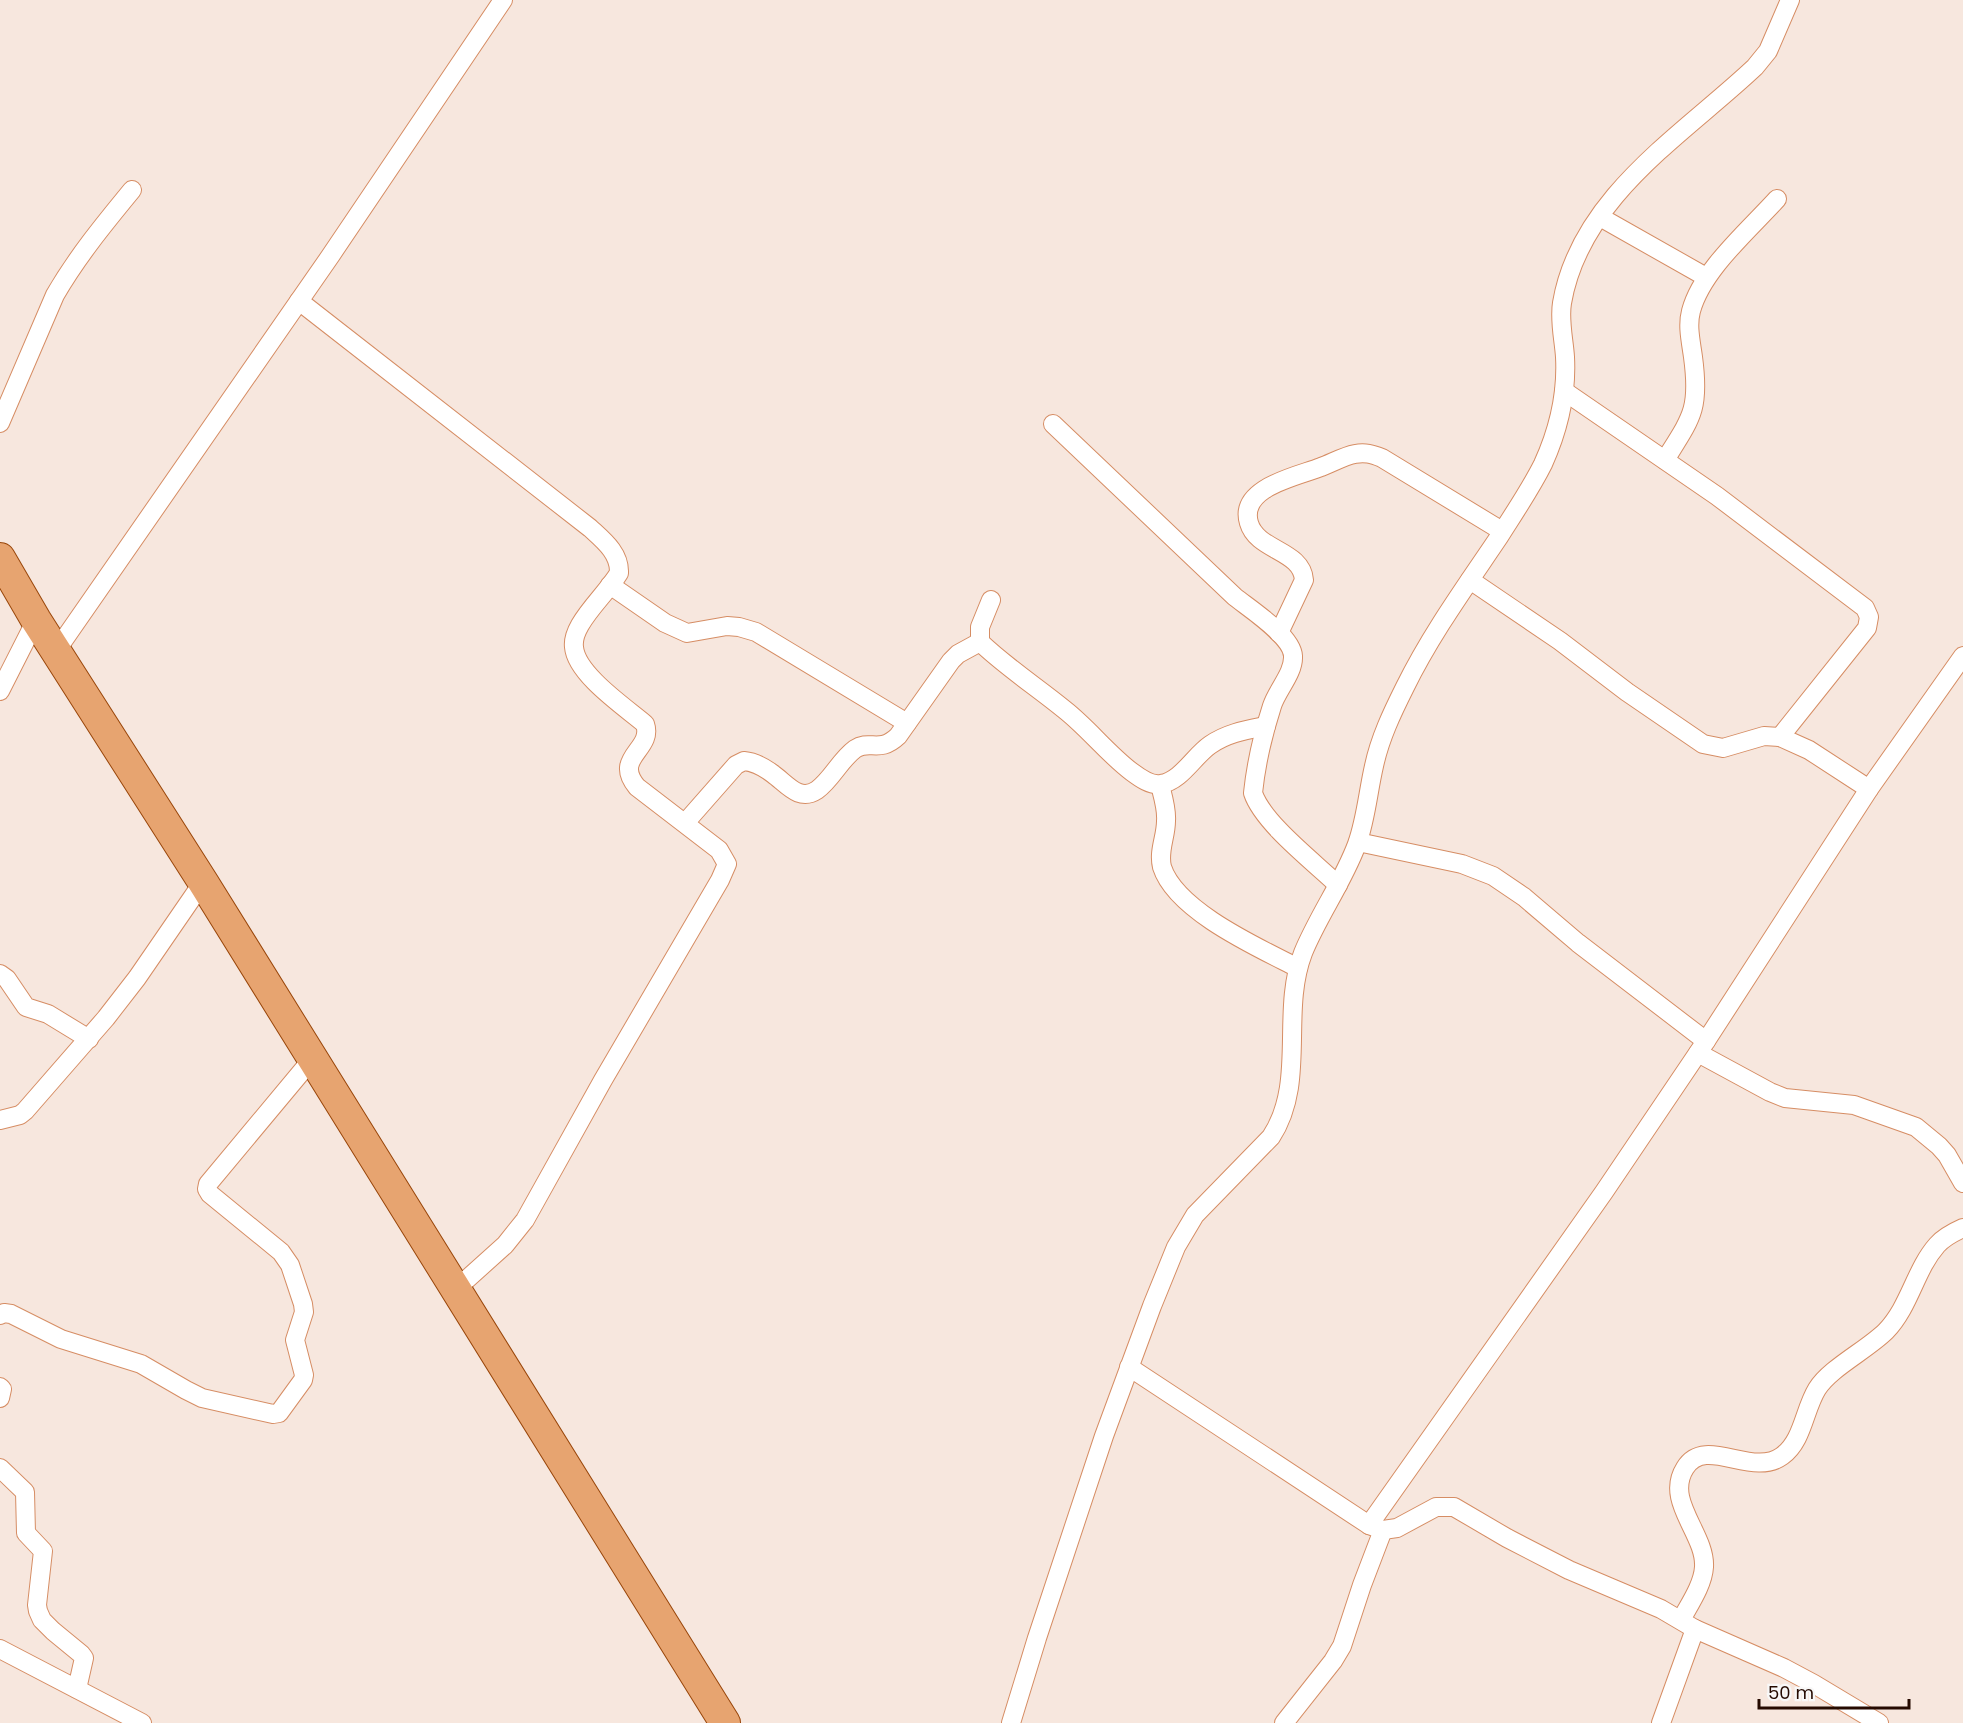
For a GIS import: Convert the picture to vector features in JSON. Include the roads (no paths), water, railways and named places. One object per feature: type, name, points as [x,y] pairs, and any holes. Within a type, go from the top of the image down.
[{"type":"main road","points":[[0,558],[36,620],[313,1058],[725,1723]]},
{"type":"street","points":[[1011,1723],[1037,1638],[1130,1367],[1176,1247],[1195,1215],[1271,1137],[1280,1124],[1290,1083],[1298,968],[1358,842],[1379,744],[1421,657],[1529,490],[1551,445],[1564,391],[1562,306],[1570,272],[1582,244],[1600,217],[1645,164],[1755,67],[1768,51],[1790,0]]},
{"type":"street","points":[[56,651],[299,301],[501,3]]},
{"type":"street","points":[[0,423],[60,286],[74,263],[132,190]]},
{"type":"street","points":[[1665,460],[1688,423],[1695,406],[1697,390],[1689,321],[1697,294],[1706,277],[1777,199]]},
{"type":"street","points":[[1600,217],[1706,277]]},
{"type":"street","points":[[299,301],[590,528],[613,552],[619,564],[619,573],[581,623],[575,636],[576,655],[591,678],[645,724],[647,730],[644,740],[629,763],[630,779],[637,787],[719,850],[727,864],[726,870],[603,1080],[525,1220],[505,1245],[456,1289]]},
{"type":"street","points":[[1564,391],[1717,496],[1865,608],[1869,617],[1867,628],[1780,737]]},
{"type":"street","points":[[1053,424],[1236,597],[1279,633],[1288,644],[1293,654],[1291,667],[1277,692],[1266,726],[1253,793],[1256,803],[1280,830],[1338,885]]},
{"type":"street","points":[[1279,633],[1304,580],[1303,572],[1298,563],[1267,544],[1255,532],[1249,524],[1248,513],[1252,501],[1276,482],[1320,468],[1353,454],[1369,453],[1382,458],[1502,531]]},
{"type":"street","points":[[1470,580],[1560,641],[1627,692],[1703,744],[1723,748],[1764,736],[1780,737],[1809,750],[1869,789]]},
{"type":"street","points":[[610,585],[665,623],[687,633],[727,626],[756,632],[907,723]]},
{"type":"street","points":[[990,600],[980,627],[980,642],[1003,663],[1066,711],[1132,772],[1146,782],[1160,784],[1172,780],[1209,746],[1223,737],[1266,726]]},
{"type":"street","points":[[0,691],[36,620]]},
{"type":"street","points":[[685,823],[736,765],[744,760],[762,766],[794,791],[810,794],[830,778],[853,751],[861,746],[882,746],[891,743],[951,661],[958,654],[980,642]]},
{"type":"street","points":[[1284,1723],[1333,1661],[1342,1646],[1362,1585],[1376,1527],[1702,1047],[1869,789],[1963,656]]},
{"type":"street","points":[[1160,784],[1166,810],[1161,855],[1167,879],[1193,906],[1236,937],[1298,968]]},
{"type":"street","points":[[1358,842],[1462,864],[1493,876],[1524,897],[1702,1047],[1785,1098],[1854,1105],[1916,1127],[1947,1155],[1963,1183]]},
{"type":"street","points":[[0,1120],[20,1115],[25,1111],[88,1039],[137,978],[203,882]]},
{"type":"street","points":[[0,974],[26,1007],[48,1014],[88,1039]]},
{"type":"street","points":[[0,1315],[11,1314],[61,1339],[132,1360],[202,1398],[273,1414],[279,1413],[303,1380],[304,1375],[295,1340],[304,1312],[303,1304],[286,1258],[207,1189],[208,1184],[313,1058]]},
{"type":"street","points":[[1661,1723],[1704,1570],[1703,1554],[1679,1490],[1680,1478],[1685,1467],[1694,1458],[1707,1454],[1756,1463],[1781,1458],[1796,1438],[1817,1389],[1824,1380],[1888,1329],[1905,1304],[1937,1244],[1946,1236],[1963,1228]]},
{"type":"street","points":[[1130,1367],[1376,1527],[1397,1528],[1436,1508],[1454,1507],[1548,1560],[1661,1609],[1688,1625],[1794,1673],[1879,1723]]},
{"type":"street","points":[[0,1387],[2,1389],[0,1398]]},
{"type":"street","points":[[0,1468],[25,1492],[27,1533],[43,1551],[38,1611],[42,1620],[84,1658],[77,1689]]},
{"type":"street","points":[[0,1649],[142,1723]]}]
